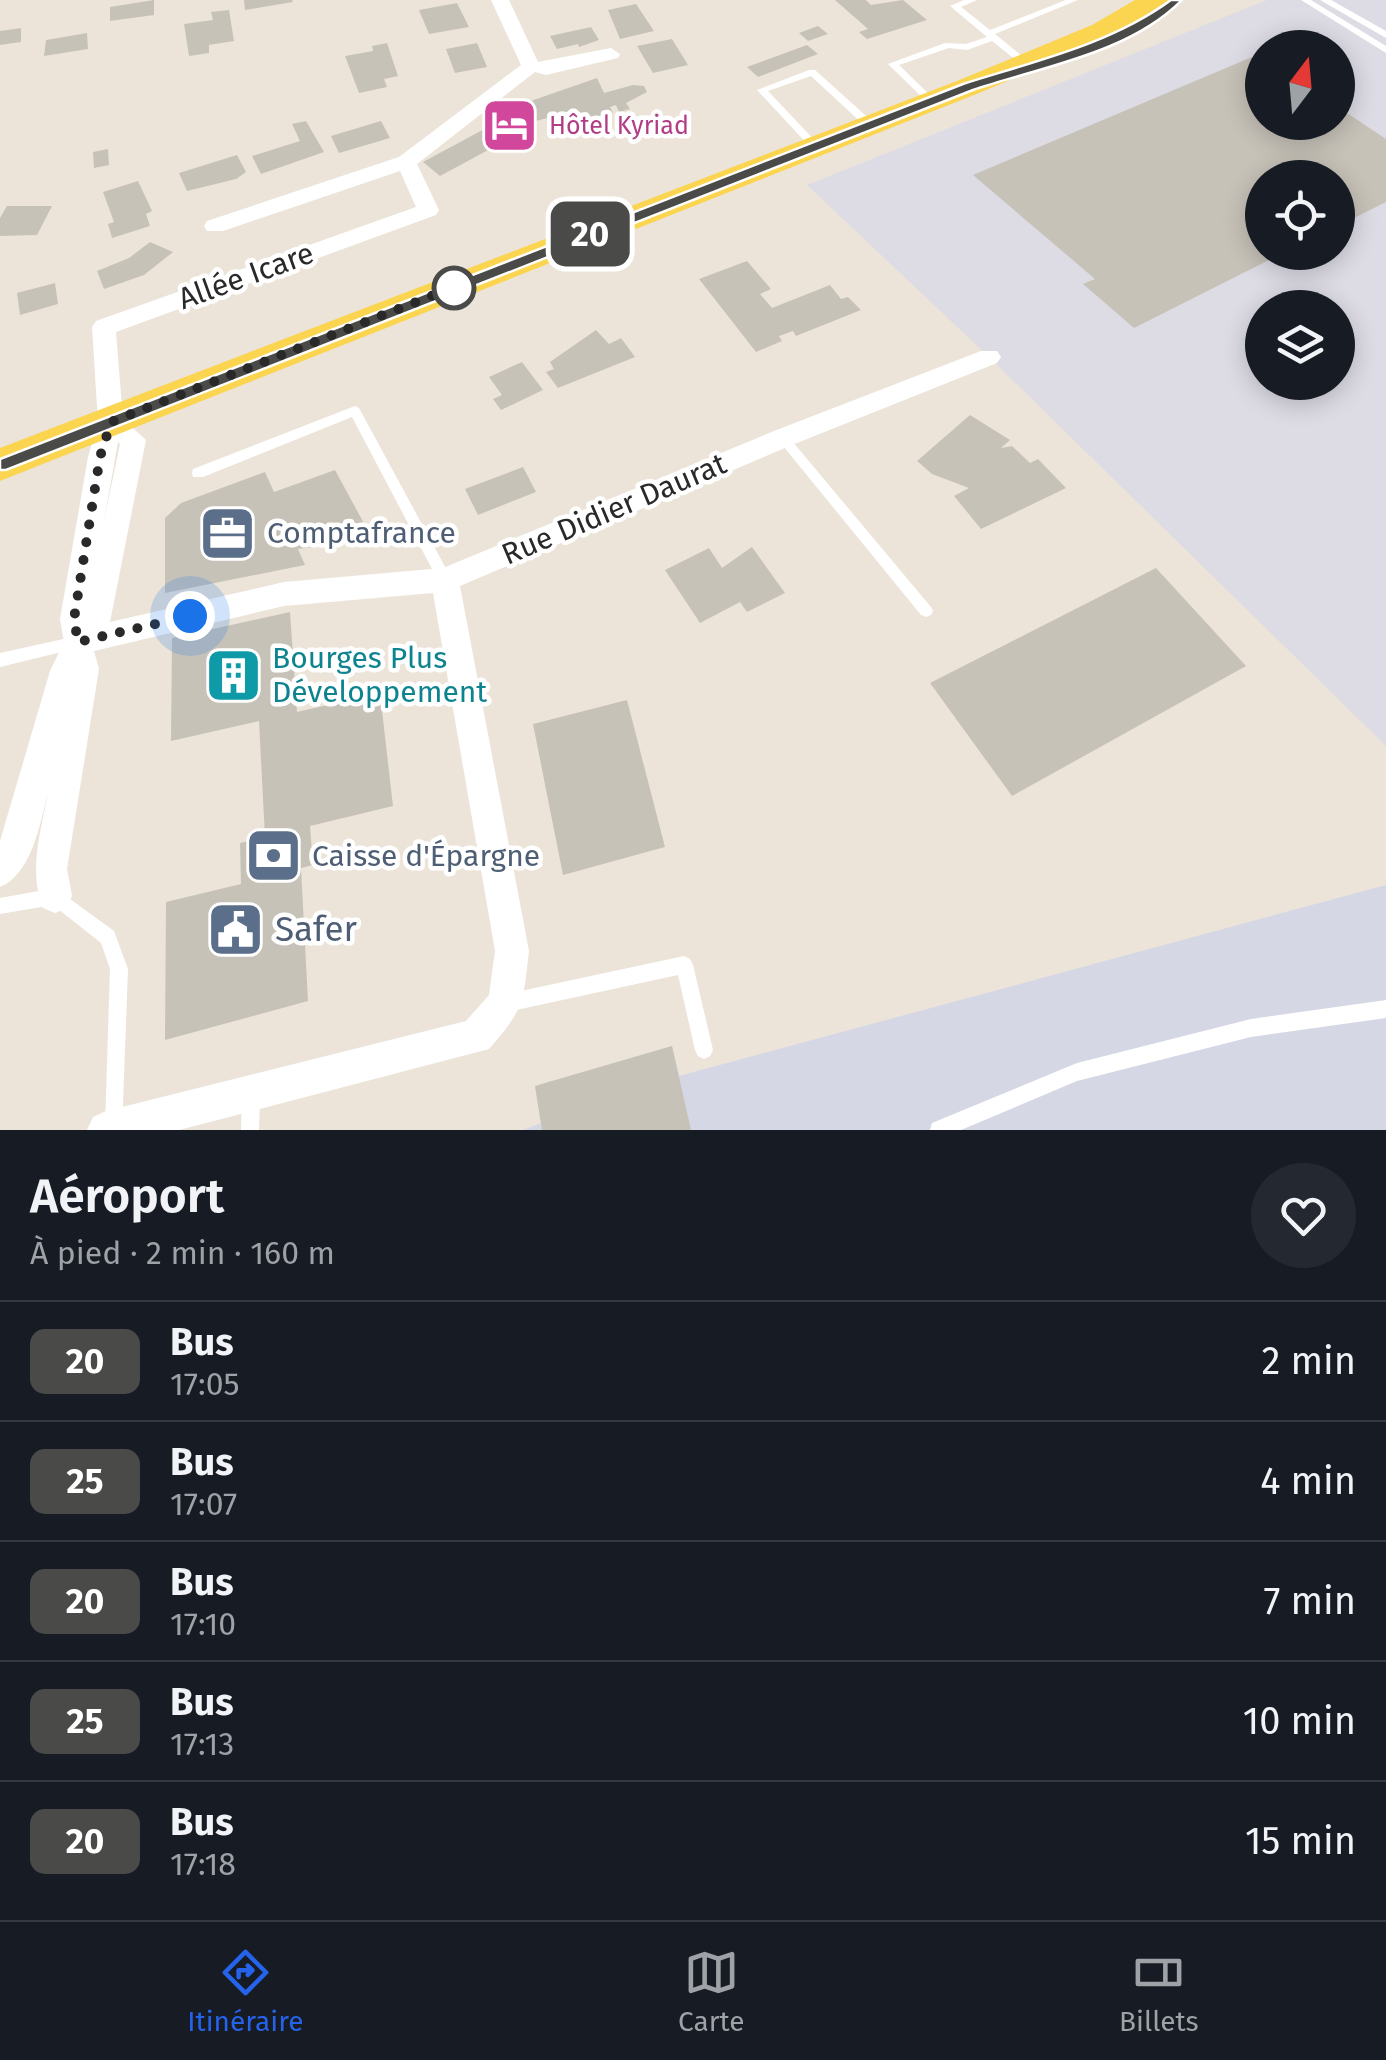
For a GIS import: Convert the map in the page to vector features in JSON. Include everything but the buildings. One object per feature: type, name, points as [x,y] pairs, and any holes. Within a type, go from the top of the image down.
[{"type":"main road","points":[[0,465],[968,87],[1102,31],[1156,0]]},
{"type":"main road","points":[[968,87],[1112,40],[1148,22],[1176,0]]},
{"type":"street","points":[[500,0],[531,66],[546,69],[611,54]]},
{"type":"street","name":"Allée Icare","points":[[215,226],[406,162],[531,66]]},
{"type":"street","name":"Allée Icare","points":[[111,422],[104,327],[428,210],[406,162]]},
{"type":"street","name":"Rue Didier Daurat","points":[[78,642],[284,594],[446,580],[783,438],[989,357]]},
{"type":"street","points":[[0,871],[20,838],[64,671],[78,642],[98,618],[133,440],[111,422]]},
{"type":"street","points":[[110,1129],[476,1036],[506,1003],[512,952],[446,580]]},
{"type":"street","points":[[55,896],[52,869],[84,669],[78,642]]},
{"type":"lane","points":[[973,0],[954,6],[1025,64]]},
{"type":"lane","points":[[931,101],[894,64],[948,45],[967,47],[1074,0]]},
{"type":"lane","points":[[1304,0],[1386,50]]},
{"type":"lane","points":[[1324,0],[1386,35]]},
{"type":"lane","points":[[816,146],[762,90],[812,72],[870,125]]},
{"type":"lane","points":[[198,473],[355,411],[446,580]]},
{"type":"lane","points":[[783,438],[926,611]]},
{"type":"lane","points":[[0,660],[78,642]]},
{"type":"lane","points":[[0,906],[55,896],[108,937],[119,969],[110,1129]]},
{"type":"lane","points":[[506,1003],[684,965],[704,1050]]},
{"type":"lane","points":[[939,1130],[1077,1072],[1251,1028],[1386,1009]]},
{"type":"lane","points":[[250,1130],[251,1094]]},
{"type":"shaded area","points":[[1267,0],[1386,0],[1386,746],[989,357],[807,185]]},
{"type":"shaded area","points":[[1386,885],[1386,1130],[523,1130],[541,1123],[535,1086],[672,1046],[679,1076]]},
{"type":"bus line","name":"20","points":[[0,465],[968,87],[1112,40],[1148,22],[1176,0]]},
{"type":"place","name":"Hôtel Kyriad","points":[[510,126]]},
{"type":"place","name":"Comptafrance","points":[[228,533]]},
{"type":"place","name":"Bourges Plus Développement","points":[[233,675]]},
{"type":"place","name":"Caisse d'Épargne","points":[[273,856]]},
{"type":"place","name":"Safer","points":[[236,929]]},
{"type":"route","points":[[190,616],[78,642],[74,619],[100,457],[111,422],[457,286],[454,288]]}]
